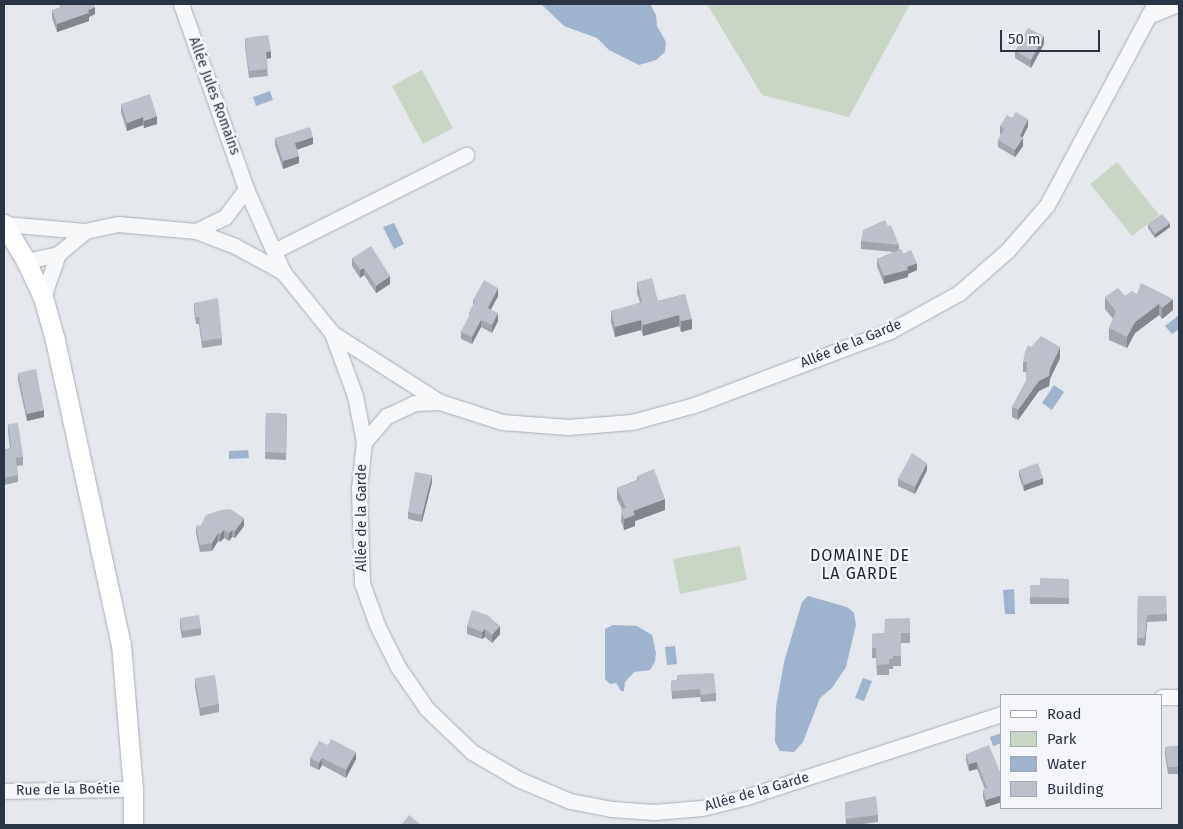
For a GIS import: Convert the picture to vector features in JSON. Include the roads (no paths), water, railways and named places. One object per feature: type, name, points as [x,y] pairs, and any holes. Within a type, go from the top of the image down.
[{"type":"main road","points":[[4,224],[26,261],[43,297],[55,340],[120,644],[133,789],[132,825]]},
{"type":"street","name":"Allée Jules Romains","points":[[181,4],[246,189],[283,272]]},
{"type":"street","name":"Allée de la Garde","points":[[4,224],[85,232],[118,224],[196,231],[235,246],[283,272],[332,333],[440,402],[502,422],[568,427],[632,422],[694,405],[899,326],[959,292],[1008,250],[1047,205],[1151,10],[1178,4]]},
{"type":"street","points":[[274,251],[466,155]]},
{"type":"street","points":[[196,231],[226,217],[246,189]]},
{"type":"street","name":"Allée de la Garde","points":[[26,261],[58,254],[85,232]]},
{"type":"street","points":[[43,297],[58,254]]},
{"type":"street","name":"Allée de la Garde","points":[[332,333],[355,396],[364,442],[360,488],[362,583],[377,625],[398,667],[427,709],[472,752],[518,779],[570,801],[612,809],[654,812],[702,808],[746,797],[1000,715]]},
{"type":"street","name":"Allée de la Garde","points":[[364,442],[388,416],[415,403],[440,402]]},
{"type":"street","points":[[1163,697],[1179,697]]},
{"type":"street","name":"Rue de la Boétie","points":[[4,792],[133,789]]},
{"type":"water","points":[[541,4],[650,4],[656,15],[657,26],[666,42],[665,52],[656,60],[639,65],[609,50],[597,38],[564,26]]},
{"type":"water","points":[[270,91],[273,100],[256,106],[253,97]]},
{"type":"water","points":[[394,223],[404,244],[394,249],[383,227]]},
{"type":"water","points":[[1179,315],[1179,329],[1172,334],[1165,326]]},
{"type":"water","points":[[1054,385],[1064,392],[1052,410],[1042,403]]},
{"type":"water","points":[[248,450],[249,458],[229,459],[229,451]]},
{"type":"water","points":[[1014,589],[1015,614],[1005,614],[1003,590]]},
{"type":"water","points":[[808,596],[847,607],[854,613],[856,625],[846,667],[832,688],[820,698],[803,742],[794,752],[780,751],[775,742],[776,707],[784,662],[802,602]]},
{"type":"water","points":[[613,625],[637,626],[652,635],[656,653],[655,662],[650,670],[634,672],[625,682],[624,691],[621,691],[616,683],[610,684],[605,679],[605,629]]},
{"type":"water","points":[[675,646],[677,664],[667,665],[665,647]]},
{"type":"water","points":[[863,678],[872,681],[864,701],[855,698]]},
{"type":"water","points":[[1000,734],[1000,744],[993,746],[990,737]]},
{"type":"district","name":"DOMAINE DE LA GARDE","points":[[860,565]]}]
